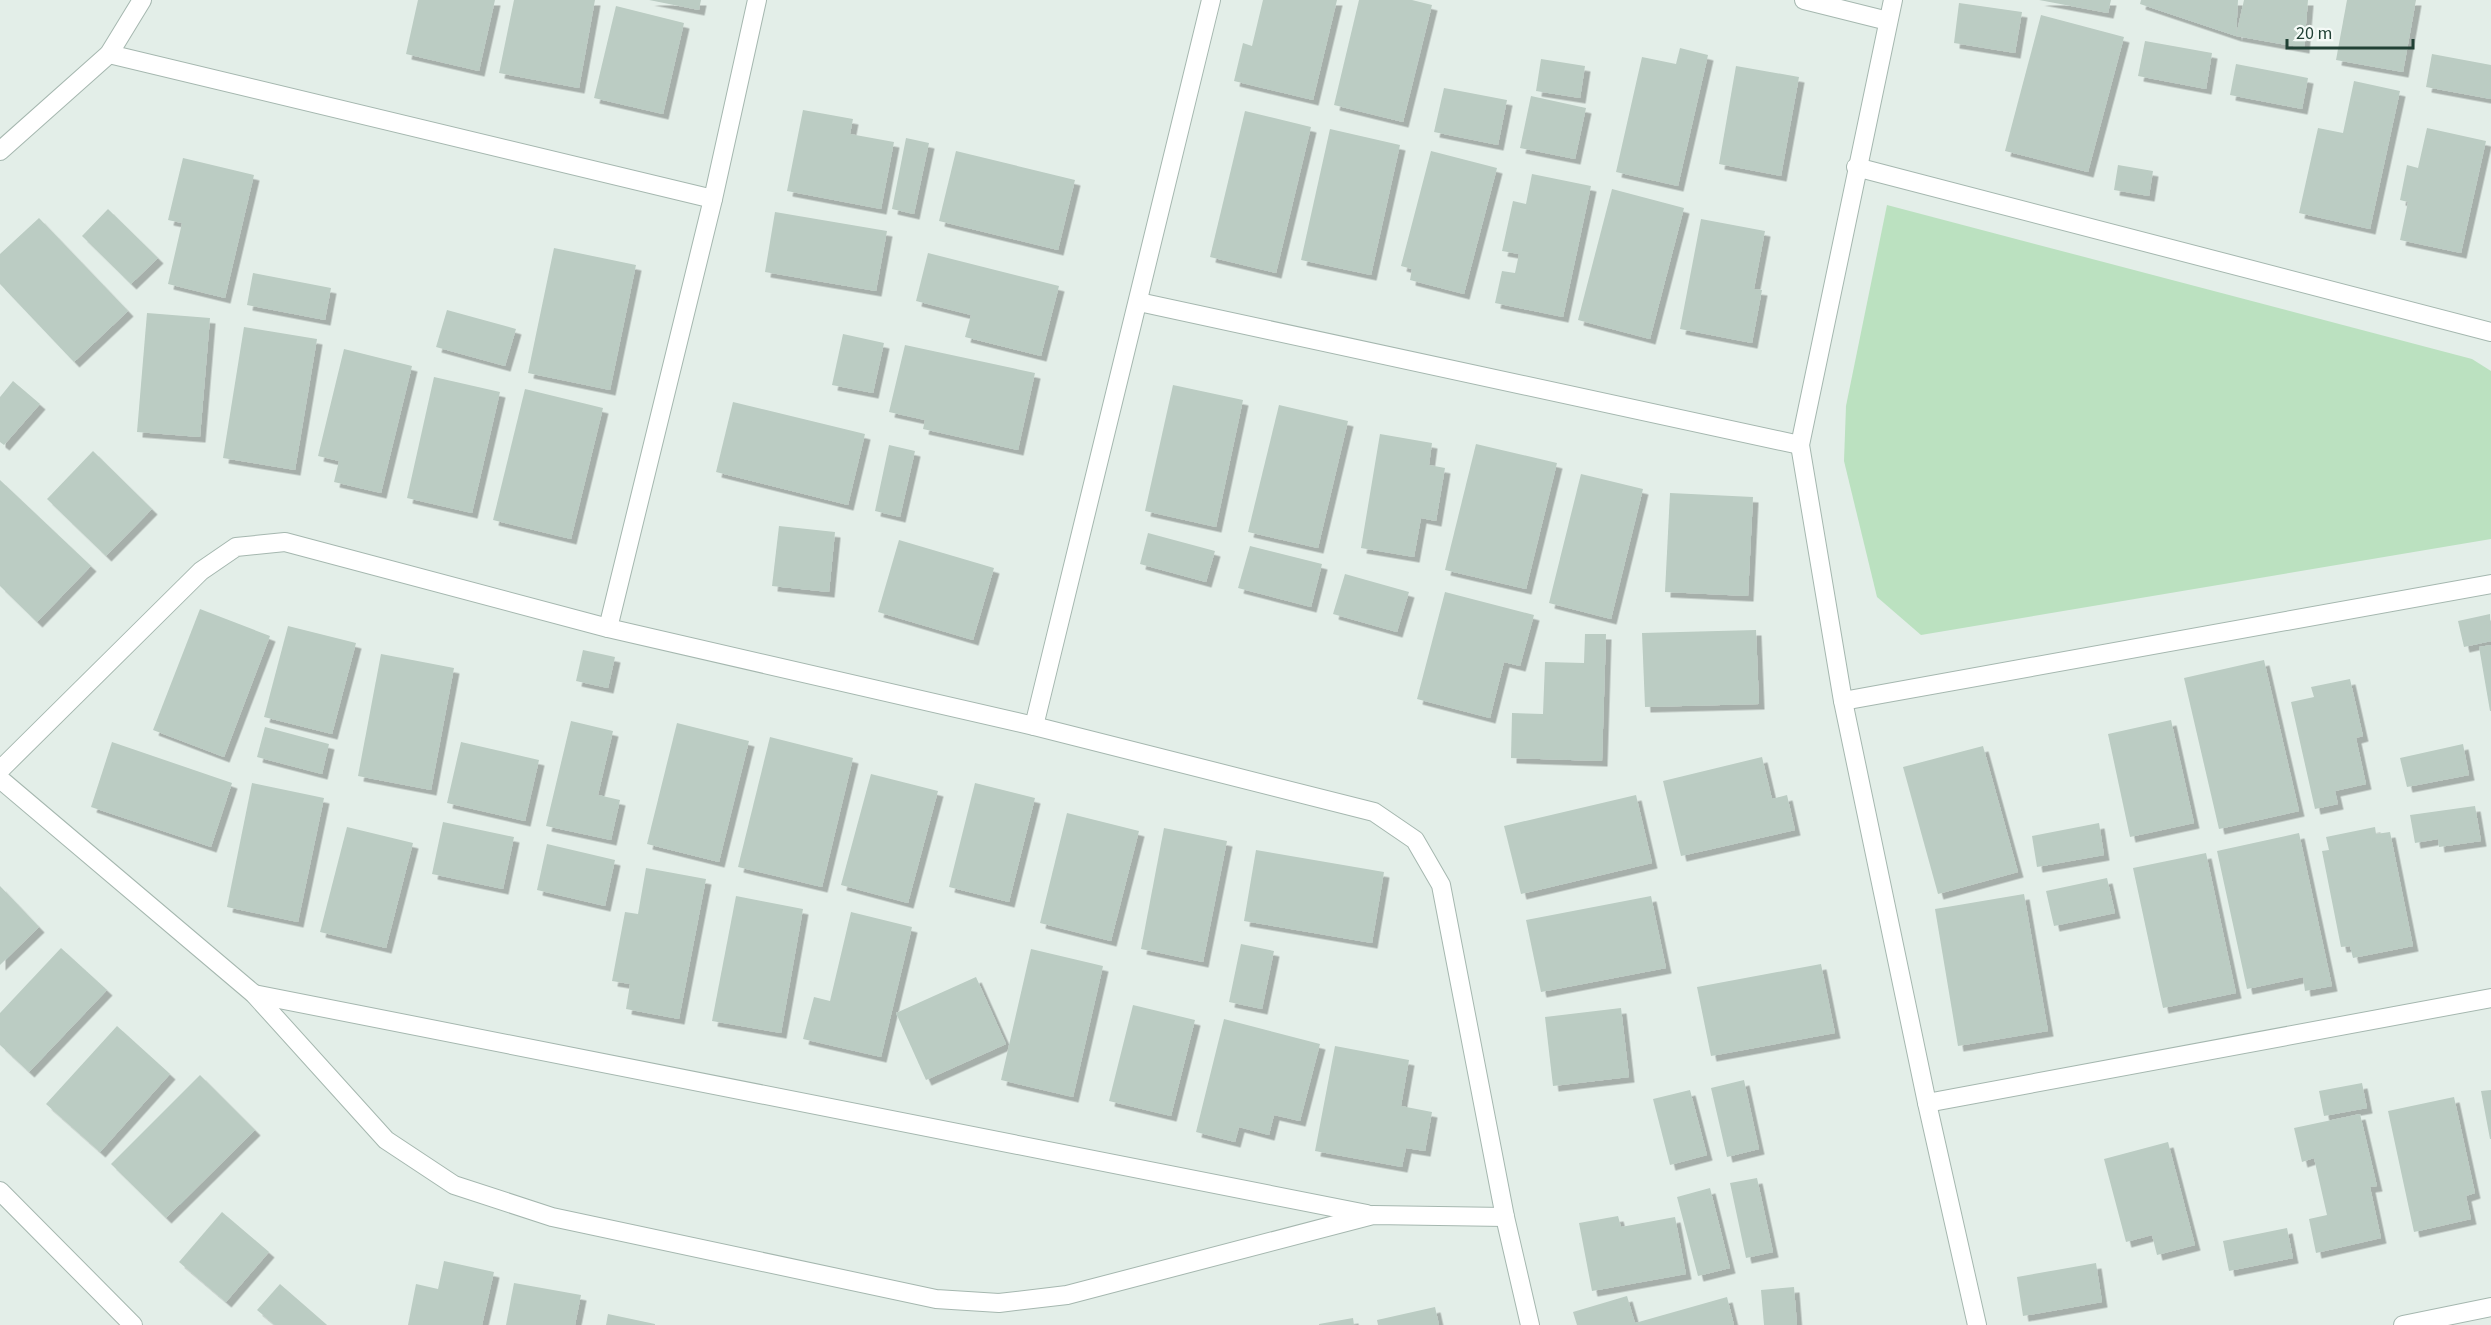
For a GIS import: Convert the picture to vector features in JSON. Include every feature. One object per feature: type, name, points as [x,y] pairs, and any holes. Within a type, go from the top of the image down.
[{"type":"street","points":[[0,151],[109,54],[142,0]]},
{"type":"street","points":[[608,628],[712,200],[757,0]]},
{"type":"street","points":[[1034,726],[1211,0]]},
{"type":"street","points":[[1804,0],[1888,21]]},
{"type":"street","points":[[1893,0],[1856,167],[1800,445],[1843,701],[1927,1103],[1977,1325]]},
{"type":"street","points":[[109,54],[712,200]]},
{"type":"street","points":[[1856,167],[2491,332]]},
{"type":"street","points":[[1139,302],[1800,445]]},
{"type":"street","points":[[0,770],[201,571],[236,547],[285,542],[608,628],[1034,726],[1374,812],[1415,840],[1441,885],[1504,1217],[1530,1325]]},
{"type":"street","points":[[1843,701],[2491,584]]},
{"type":"street","points":[[0,779],[254,994],[386,1140],[454,1185],[552,1217],[936,1299],[999,1303],[1067,1295],[1373,1215]]},
{"type":"street","points":[[254,994],[1373,1215],[1504,1217]]},
{"type":"street","points":[[1927,1103],[2491,998]]},
{"type":"street","points":[[0,1191],[133,1325]]},
{"type":"street","points":[[2403,1325],[2491,1307]]},
{"type":"green space","points":[[1887,205],[2472,359],[2491,371],[2491,539],[1921,635],[1877,597],[1844,461],[1846,406]]},
{"type":"building","points":[[418,0],[495,0],[479,71],[406,54]]},
{"type":"building","points":[[514,0],[595,0],[579,88],[499,73]]},
{"type":"building","points":[[649,0],[701,0],[699,10]]},
{"type":"building","points":[[1263,0],[1337,0],[1313,100],[1234,81],[1243,43],[1252,46]]},
{"type":"building","points":[[1359,0],[1412,0],[1432,5],[1403,122],[1334,105]]},
{"type":"building","points":[[2039,0],[2111,0],[2108,13]]},
{"type":"building","points":[[2141,0],[2238,0],[2236,36],[2140,4]]},
{"type":"building","points":[[2244,0],[2308,0],[2304,48],[2236,36]]},
{"type":"building","points":[[2347,0],[2416,0],[2403,72],[2336,60]]},
{"type":"building","points":[[1959,3],[2022,12],[2015,53],[1954,43]]},
{"type":"building","points":[[616,6],[684,23],[663,114],[594,98]]},
{"type":"building","points":[[2041,15],[2124,37],[2088,172],[2005,151]]},
{"type":"building","points":[[2145,41],[2212,53],[2206,89],[2138,76]]},
{"type":"building","points":[[1680,48],[1708,55],[1678,186],[1616,172],[1642,57],[1676,64]]},
{"type":"building","points":[[2432,54],[2491,65],[2491,99],[2426,87]]},
{"type":"building","points":[[1541,59],[1585,66],[1580,98],[1536,91]]},
{"type":"building","points":[[2236,64],[2308,78],[2302,109],[2230,95]]},
{"type":"building","points":[[1736,66],[1799,77],[1781,176],[1719,164]]},
{"type":"building","points":[[2354,81],[2400,91],[2370,229],[2299,213],[2318,128],[2343,133]]},
{"type":"building","points":[[1444,88],[1507,100],[1498,145],[1434,132]]},
{"type":"building","points":[[1531,96],[1586,108],[1575,159],[1520,148]]},
{"type":"building","points":[[803,110],[853,119],[850,134],[894,142],[881,209],[787,191]]},
{"type":"building","points":[[1245,111],[1311,127],[1276,273],[1210,257]]},
{"type":"building","points":[[2427,128],[2486,141],[2461,253],[2400,240],[2408,202],[2400,200],[2407,165],[2418,168]]},
{"type":"building","points":[[1330,129],[1400,145],[1371,275],[1301,260]]},
{"type":"building","points":[[906,138],[929,143],[914,214],[892,209]]},
{"type":"building","points":[[956,151],[1075,180],[1058,250],[939,221]]},
{"type":"building","points":[[1431,151],[1497,168],[1464,294],[1410,280],[1412,269],[1401,266]]},
{"type":"building","points":[[183,158],[254,175],[225,298],[168,284],[182,223],[168,220]]},
{"type":"building","points":[[2118,165],[2153,171],[2149,196],[2114,190]]},
{"type":"building","points":[[1532,174],[1591,186],[1563,317],[1495,303],[1502,271],[1515,273],[1519,254],[1502,251],[1513,201],[1526,204]]},
{"type":"building","points":[[1612,189],[1684,208],[1650,339],[1578,320]]},
{"type":"building","points":[[108,209],[158,258],[131,284],[82,236]]},
{"type":"building","points":[[775,212],[887,231],[876,291],[765,272]]},
{"type":"building","points":[[39,218],[128,311],[74,362],[0,284],[0,254]]},
{"type":"building","points":[[1701,219],[1765,231],[1754,289],[1762,290],[1752,343],[1680,329]]},
{"type":"building","points":[[554,248],[636,265],[610,390],[528,373]]},
{"type":"building","points":[[928,253],[1059,286],[1041,356],[965,337],[971,315],[916,301]]},
{"type":"building","points":[[253,273],[331,288],[325,320],[247,305]]},
{"type":"building","points":[[447,310],[516,329],[505,366],[436,347]]},
{"type":"building","points":[[147,313],[210,318],[200,437],[137,432]]},
{"type":"building","points":[[244,327],[317,339],[295,470],[223,458]]},
{"type":"building","points":[[843,334],[884,343],[873,393],[832,385]]},
{"type":"building","points":[[905,345],[1035,373],[1018,450],[923,429],[925,420],[889,412]]},
{"type":"building","points":[[344,349],[412,366],[381,493],[334,482],[339,461],[318,456]]},
{"type":"building","points":[[434,377],[500,392],[472,513],[407,498]]},
{"type":"building","points":[[13,381],[40,404],[4,445],[0,442],[0,397]]},
{"type":"building","points":[[1173,385],[1243,400],[1216,527],[1145,511]]},
{"type":"building","points":[[525,389],[603,408],[571,539],[493,520]]},
{"type":"building","points":[[733,402],[865,434],[848,505],[716,472]]},
{"type":"building","points":[[1279,405],[1348,421],[1318,548],[1248,532]]},
{"type":"building","points":[[1380,434],[1432,443],[1429,465],[1445,468],[1436,521],[1421,518],[1414,557],[1361,548]]},
{"type":"building","points":[[1476,444],[1557,463],[1526,589],[1445,570]]},
{"type":"building","points":[[889,445],[915,451],[900,517],[875,511]]},
{"type":"building","points":[[93,451],[152,509],[106,556],[47,499]]},
{"type":"building","points":[[1581,474],[1643,489],[1611,619],[1549,603]]},
{"type":"building","points":[[0,480],[91,566],[37,622],[0,586]]},
{"type":"building","points":[[1670,493],[1753,497],[1748,596],[1665,592]]},
{"type":"building","points":[[779,526],[835,532],[829,592],[772,586]]},
{"type":"building","points":[[1148,533],[1215,551],[1206,582],[1140,564]]},
{"type":"building","points":[[899,540],[994,568],[973,640],[878,612]]},
{"type":"building","points":[[1250,546],[1322,564],[1311,607],[1238,588]]},
{"type":"building","points":[[1345,574],[1409,592],[1397,632],[1333,614]]},
{"type":"building","points":[[1445,592],[1534,615],[1520,666],[1504,662],[1490,718],[1417,699]]},
{"type":"building","points":[[200,609],[270,636],[224,757],[153,730]]},
{"type":"building","points":[[2490,614],[2491,641],[2464,647],[2458,621]]},
{"type":"building","points":[[288,626],[356,643],[332,734],[264,717]]},
{"type":"building","points":[[1756,630],[1759,704],[1645,707],[1642,633]]},
{"type":"building","points":[[1585,634],[1606,634],[1602,761],[1511,758],[1512,713],[1543,714],[1545,662],[1584,663]]},
{"type":"building","points":[[2491,645],[2491,711],[2490,711],[2479,647]]},
{"type":"building","points":[[583,650],[615,657],[608,688],[576,681]]},
{"type":"building","points":[[381,654],[454,668],[431,790],[358,776]]},
{"type":"building","points":[[2264,660],[2299,811],[2219,829],[2184,678]]},
{"type":"building","points":[[2350,679],[2363,736],[2356,738],[2366,784],[2335,791],[2338,804],[2315,809],[2291,702],[2314,697],[2311,687]]},
{"type":"building","points":[[2171,720],[2194,823],[2130,837],[2108,734]]},
{"type":"building","points":[[571,721],[613,731],[598,795],[620,800],[611,840],[546,826]]},
{"type":"building","points":[[677,723],[749,741],[719,862],[647,844]]},
{"type":"building","points":[[265,727],[329,744],[322,774],[257,757]]},
{"type":"building","points":[[770,737],[853,758],[822,887],[738,867]]},
{"type":"building","points":[[112,742],[232,783],[211,847],[91,807]]},
{"type":"building","points":[[461,742],[539,760],[525,821],[447,803]]},
{"type":"building","points":[[2463,744],[2469,775],[2407,787],[2400,758]]},
{"type":"building","points":[[1983,746],[2018,872],[1938,894],[1903,767]]},
{"type":"building","points":[[1762,757],[1772,799],[1787,795],[1795,830],[1681,856],[1663,781]]},
{"type":"building","points":[[871,774],[938,791],[908,903],[841,885]]},
{"type":"building","points":[[252,783],[324,798],[298,922],[227,907]]},
{"type":"building","points":[[975,783],[1035,798],[1009,902],[949,887]]},
{"type":"building","points":[[1636,795],[1652,863],[1521,894],[1504,826]]},
{"type":"building","points":[[2475,806],[2481,841],[2439,847],[2438,839],[2415,843],[2410,815]]},
{"type":"building","points":[[1067,813],[1139,831],[1111,941],[1040,923]]},
{"type":"building","points":[[443,822],[514,837],[503,889],[432,874]]},
{"type":"building","points":[[2099,823],[2104,855],[2037,867],[2032,836]]},
{"type":"building","points":[[347,827],[413,843],[386,948],[320,932]]},
{"type":"building","points":[[2375,827],[2376,834],[2390,832],[2413,946],[2353,958],[2350,946],[2341,947],[2322,851],[2329,850],[2326,837]]},
{"type":"building","points":[[1164,828],[1227,841],[1203,962],[1141,949]]},
{"type":"building","points":[[2299,833],[2332,986],[2305,991],[2303,977],[2247,989],[2217,851]]},
{"type":"building","points":[[547,844],[615,860],[605,906],[537,890]]},
{"type":"building","points":[[1256,850],[1384,872],[1372,943],[1244,921]]},
{"type":"building","points":[[2206,853],[2236,993],[2163,1008],[2133,868]]},
{"type":"building","points":[[646,868],[706,879],[679,1019],[626,1009],[630,984],[612,981],[625,912],[638,914]]},
{"type":"building","points":[[2107,878],[2115,913],[2054,926],[2046,891]]},
{"type":"building","points":[[0,886],[39,927],[0,965]]},
{"type":"building","points":[[2024,894],[2048,1031],[1958,1046],[1935,909]]},
{"type":"building","points":[[736,896],[803,909],[781,1033],[712,1021]]},
{"type":"building","points":[[1651,896],[1666,968],[1541,992],[1526,920]]},
{"type":"building","points":[[851,912],[912,927],[881,1057],[803,1039],[814,997],[830,1001]]},
{"type":"building","points":[[1241,944],[1274,951],[1262,1009],[1229,1002]]},
{"type":"building","points":[[61,948],[107,990],[29,1072],[0,1045],[0,1013]]},
{"type":"building","points":[[1031,949],[1103,966],[1073,1097],[1001,1080]]},
{"type":"building","points":[[1821,964],[1835,1033],[1711,1056],[1697,987]]},
{"type":"building","points":[[976,977],[1006,1044],[926,1080],[896,1013]]},
{"type":"building","points":[[1133,1005],[1195,1020],[1171,1116],[1109,1101]]},
{"type":"building","points":[[1621,1008],[1629,1077],[1553,1086],[1545,1017]]},
{"type":"building","points":[[1224,1019],[1320,1044],[1300,1121],[1274,1115],[1269,1135],[1239,1127],[1235,1142],[1196,1132]]},
{"type":"building","points":[[117,1026],[170,1074],[100,1152],[46,1104]]},
{"type":"building","points":[[1335,1046],[1409,1060],[1401,1106],[1432,1112],[1425,1151],[1406,1148],[1402,1167],[1315,1151]]},
{"type":"building","points":[[200,1075],[255,1130],[166,1218],[111,1164]]},
{"type":"building","points":[[1744,1080],[1759,1149],[1727,1157],[1711,1088]]},
{"type":"building","points":[[2362,1083],[2367,1108],[2324,1116],[2319,1091]]},
{"type":"building","points":[[1690,1090],[1707,1155],[1670,1165],[1653,1099]]},
{"type":"building","points":[[2491,1090],[2491,1139],[2490,1139],[2481,1091]]},
{"type":"building","points":[[2454,1097],[2475,1193],[2466,1196],[2471,1219],[2414,1232],[2388,1111]]},
{"type":"building","points":[[2360,1114],[2377,1186],[2370,1187],[2381,1238],[2316,1253],[2309,1219],[2327,1215],[2314,1158],[2302,1162],[2294,1128]]},
{"type":"building","points":[[2168,1142],[2195,1245],[2157,1255],[2152,1235],[2126,1242],[2104,1159]]},
{"type":"building","points":[[1757,1178],[1773,1252],[1746,1258],[1730,1183]]},
{"type":"building","points":[[1710,1188],[1730,1268],[1698,1276],[1677,1197]]},
{"type":"building","points":[[222,1212],[269,1252],[226,1302],[179,1262]]},
{"type":"building","points":[[1618,1216],[1621,1227],[1675,1217],[1686,1274],[1592,1291],[1579,1223]]},
{"type":"building","points":[[2287,1228],[2293,1258],[2229,1271],[2223,1241]]},
{"type":"building","points":[[444,1261],[494,1272],[482,1325],[408,1325],[416,1284],[438,1289]]},
{"type":"building","points":[[2096,1263],[2102,1302],[2023,1316],[2017,1277]]},
{"type":"building","points":[[514,1283],[581,1295],[575,1325],[506,1325]]},
{"type":"building","points":[[280,1284],[327,1325],[275,1325],[257,1310]]},
{"type":"building","points":[[1794,1287],[1797,1325],[1764,1325],[1761,1290]]},
{"type":"building","points":[[1627,1296],[1635,1323],[1727,1297],[1734,1325],[1577,1325],[1573,1312]]},
{"type":"building","points":[[1435,1307],[1439,1325],[1378,1325],[1377,1320]]},
{"type":"building","points":[[608,1314],[655,1324],[655,1325],[606,1325]]},
{"type":"building","points":[[1353,1318],[1354,1325],[1319,1325],[1319,1324]]}]
